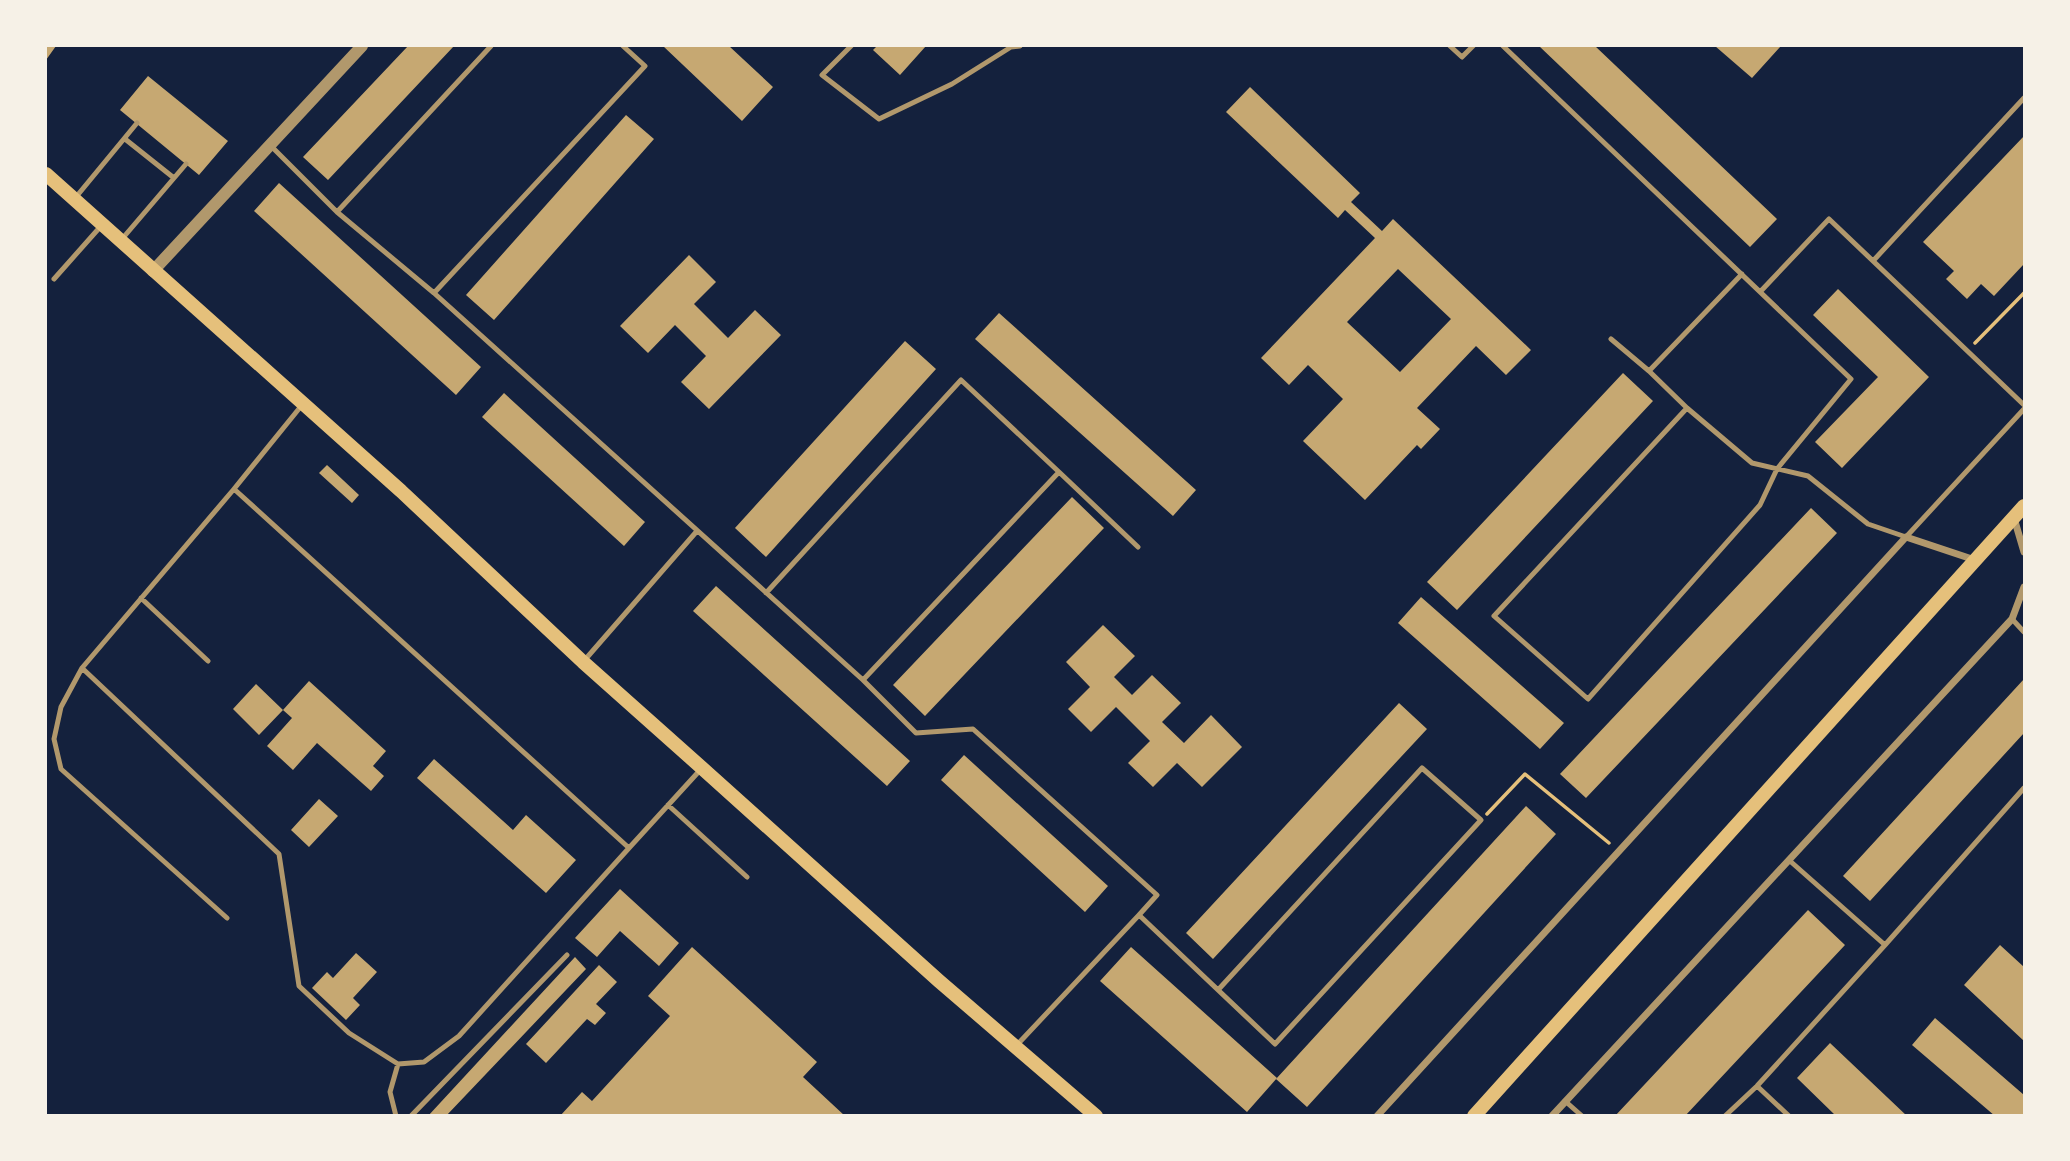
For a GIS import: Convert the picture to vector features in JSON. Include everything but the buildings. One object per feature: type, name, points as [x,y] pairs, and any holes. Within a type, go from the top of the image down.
[{"type":"main road","points":[[46,174],[304,403],[583,662],[1096,1115]]},
{"type":"main road","points":[[1474,1115],[2025,506]]},
{"type":"street","points":[[153,271],[362,46]]},
{"type":"street","points":[[2014,518],[2025,552]]},
{"type":"street","points":[[1377,1115],[1906,537],[1975,560]]},
{"type":"street","points":[[1552,1115],[2012,619],[2025,587]]},
{"type":"lane","points":[[337,212],[491,46]]},
{"type":"lane","points":[[433,293],[645,66],[623,46]]},
{"type":"lane","points":[[851,46],[822,75],[879,119],[952,84],[1011,47],[1020,46]]},
{"type":"lane","points":[[1450,46],[1462,57],[1473,46]]},
{"type":"lane","points":[[1503,46],[1852,379],[1777,469],[1760,505],[1588,699],[1494,616],[1687,408]]},
{"type":"lane","points":[[1873,261],[2025,98]]},
{"type":"lane","points":[[74,200],[136,123]]},
{"type":"lane","points":[[125,139],[174,178]]},
{"type":"lane","points":[[270,145],[337,212],[433,293],[863,680],[916,733],[973,729],[1157,895],[1016,1046]]},
{"type":"lane","points":[[120,242],[186,164]]},
{"type":"lane","points":[[1611,339],[1752,463],[1808,476],[1868,524],[1906,537],[2025,407],[1969,350],[1829,219],[1760,292]]},
{"type":"lane","points":[[54,279],[102,225]]},
{"type":"lane","points":[[1650,371],[1742,274]]},
{"type":"lane","points":[[766,593],[961,380],[1138,547]]},
{"type":"lane","points":[[227,918],[61,769],[54,739],[61,707],[82,668],[304,403]]},
{"type":"lane","points":[[863,680],[1059,472]]},
{"type":"lane","points":[[234,489],[629,848]]},
{"type":"lane","points":[[583,662],[697,531]]},
{"type":"lane","points":[[141,598],[208,661]]},
{"type":"lane","points":[[2012,619],[2025,632]]},
{"type":"lane","points":[[82,668],[279,854],[299,986],[349,1033],[398,1064],[424,1062],[459,1036],[702,768]]},
{"type":"lane","points":[[1139,915],[1218,990],[1275,1044],[1481,820],[1422,768],[1218,990]]},
{"type":"lane","points":[[1725,1115],[1757,1086],[2025,788]]},
{"type":"lane","points":[[668,805],[747,877]]},
{"type":"lane","points":[[1790,861],[1885,945]]},
{"type":"lane","points":[[411,1115],[567,955]]},
{"type":"lane","points":[[396,1115],[390,1093],[398,1064]]},
{"type":"lane","points":[[1757,1086],[1789,1115]]},
{"type":"lane","points":[[1565,1101],[1582,1115]]},
{"type":"path","points":[[1969,350],[2025,293]]},
{"type":"path","points":[[1481,820],[1525,774],[1619,852]]}]
